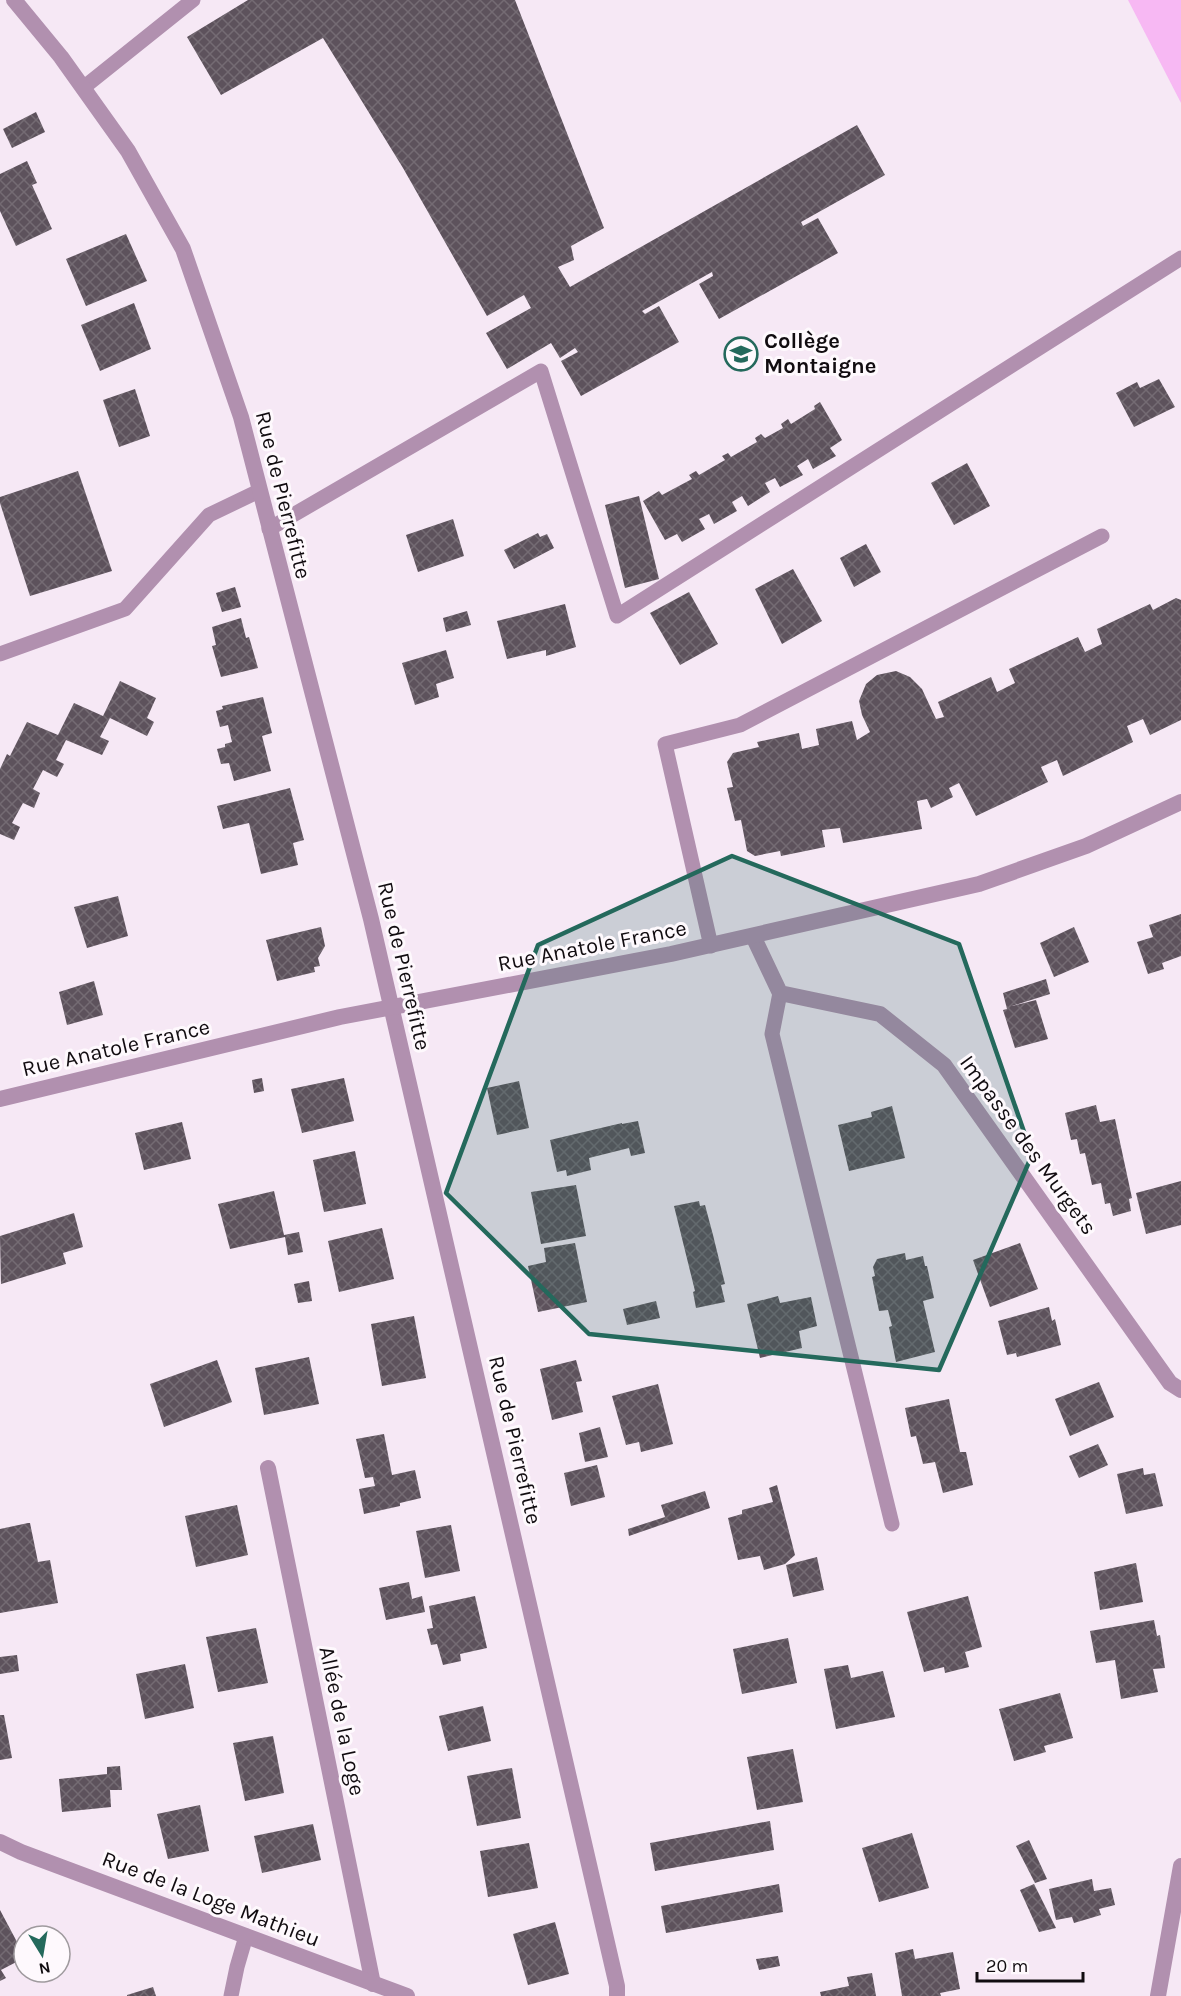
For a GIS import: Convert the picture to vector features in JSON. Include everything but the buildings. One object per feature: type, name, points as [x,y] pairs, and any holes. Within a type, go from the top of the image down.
[{"type":"street","name":"Rue de Pierrefitte","points":[[14,0],[61,57],[128,151],[183,249],[241,417],[392,1006],[615,1975],[617,1996]]},
{"type":"street","name":"Rue Anatole France","points":[[0,1099],[392,1006],[461,995],[711,946],[979,884],[1086,846],[1181,801]]},
{"type":"street","points":[[753,936],[780,993]]},
{"type":"street","name":"Impasse des Murgets","points":[[780,993],[880,1014],[944,1065],[1170,1383],[1181,1390]]},
{"type":"street","name":"Allée de la Loge","points":[[268,1468],[373,1984]]},
{"type":"street","name":"Rue de la Loge Mathieu","points":[[0,1842],[406,1996]]},
{"type":"street","points":[[1158,1996],[1181,1866]]},
{"type":"lane","points":[[83,88],[193,0]]},
{"type":"lane","points":[[269,529],[541,371],[617,616],[1181,258]]},
{"type":"lane","points":[[0,654],[125,609],[209,515],[259,492]]},
{"type":"lane","points":[[711,946],[665,744],[740,726],[1102,536]]},
{"type":"lane","points":[[780,993],[772,1034],[892,1524]]},
{"type":"lane","points":[[231,1996],[246,1936]]},
{"type":"highlighted area","points":[[732,856],[959,944],[1032,1155],[939,1370],[589,1334],[446,1193],[538,945]]},
{"type":"shaded area","points":[[1128,0],[1181,0],[1181,103]]},
{"type":"place","name":"Collège Montaigne","points":[[741,354]]}]
